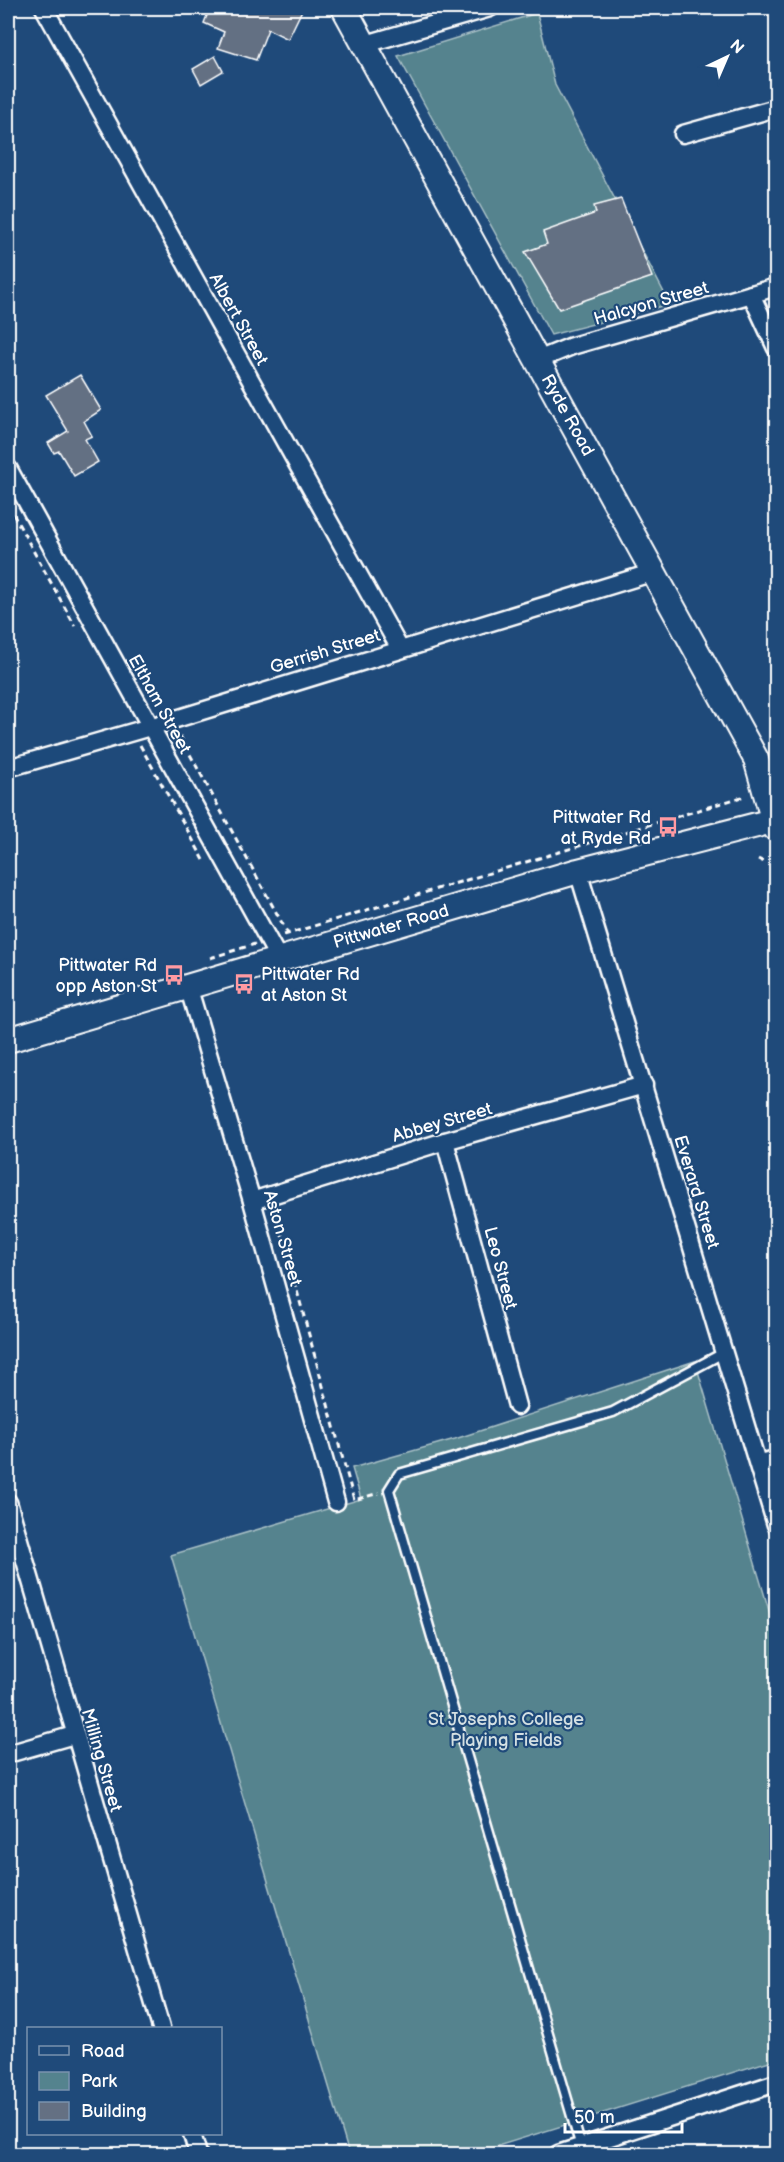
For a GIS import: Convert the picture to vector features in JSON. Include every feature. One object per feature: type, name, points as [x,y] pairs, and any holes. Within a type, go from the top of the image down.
[{"type":"main road","name":"Ryde Road","points":[[344,8],[366,44],[756,759],[776,823]]},
{"type":"main road","name":"Pittwater Road","points":[[8,1040],[578,871],[776,823]]},
{"type":"street","name":"Albert Street","points":[[44,8],[400,648]]},
{"type":"street","points":[[366,44],[490,8]]},
{"type":"street","points":[[683,134],[777,108]]},
{"type":"street","name":"Halcyon Street","points":[[538,360],[572,346],[777,287]]},
{"type":"street","points":[[751,294],[777,348]]},
{"type":"street","name":"Eltham Street","points":[[8,468],[279,959]]},
{"type":"street","name":"Gerrish Street","points":[[8,768],[150,727],[400,648],[654,572]]},
{"type":"street","name":"Everard Street","points":[[578,871],[777,1525]]},
{"type":"street","name":"Aston Street","points":[[188,986],[252,1201],[336,1502]]},
{"type":"street","name":"Abbey Street","points":[[252,1201],[445,1141],[644,1085]]},
{"type":"street","name":"Leo Street","points":[[445,1141],[517,1406]]},
{"type":"street","points":[[759,1463],[777,1458]]},
{"type":"street","name":"Milling Street","points":[[8,1502],[161,2027]]},
{"type":"street","points":[[8,1754],[74,1735]]},
{"type":"street","points":[[558,2154],[777,2084]]},
{"type":"street","points":[[193,2135],[198,2154]]},
{"type":"lane","points":[[581,2147],[389,1490],[399,1474],[613,1412],[725,1352]]},
{"type":"path","name":"Eltham Street","points":[[180,736],[287,934],[745,798]]},
{"type":"path","points":[[758,859],[764,862]]},
{"type":"path","points":[[354,1500],[389,1490]]},
{"type":"green space","points":[[537,13],[555,85],[670,304],[551,335],[398,56]]},
{"type":"green space","name":"St Josephs College Playing Fields","points":[[695,1361],[776,1634],[776,2059],[472,2154],[349,2154],[171,1555],[361,1499],[352,1468],[455,1439]]},
{"type":"building","points":[[210,8],[303,8],[288,39],[268,29],[256,60],[218,48],[224,32],[204,23]]},
{"type":"building","points":[[215,56],[223,71],[201,84],[193,69]]},
{"type":"building","points":[[621,199],[652,277],[559,309],[525,252],[547,244],[543,232],[596,213],[594,206]]},
{"type":"building","points":[[80,375],[101,410],[84,421],[92,436],[85,439],[98,462],[74,476],[59,451],[54,453],[48,443],[68,431],[46,395]]},
{"type":"place","name":"Pittwater Rd at Ryde Rd","points":[[668,827]]},
{"type":"place","name":"Pittwater Rd opp Aston St","points":[[174,975]]},
{"type":"place","name":"Pittwater Rd at Aston St","points":[[244,984]]}]
